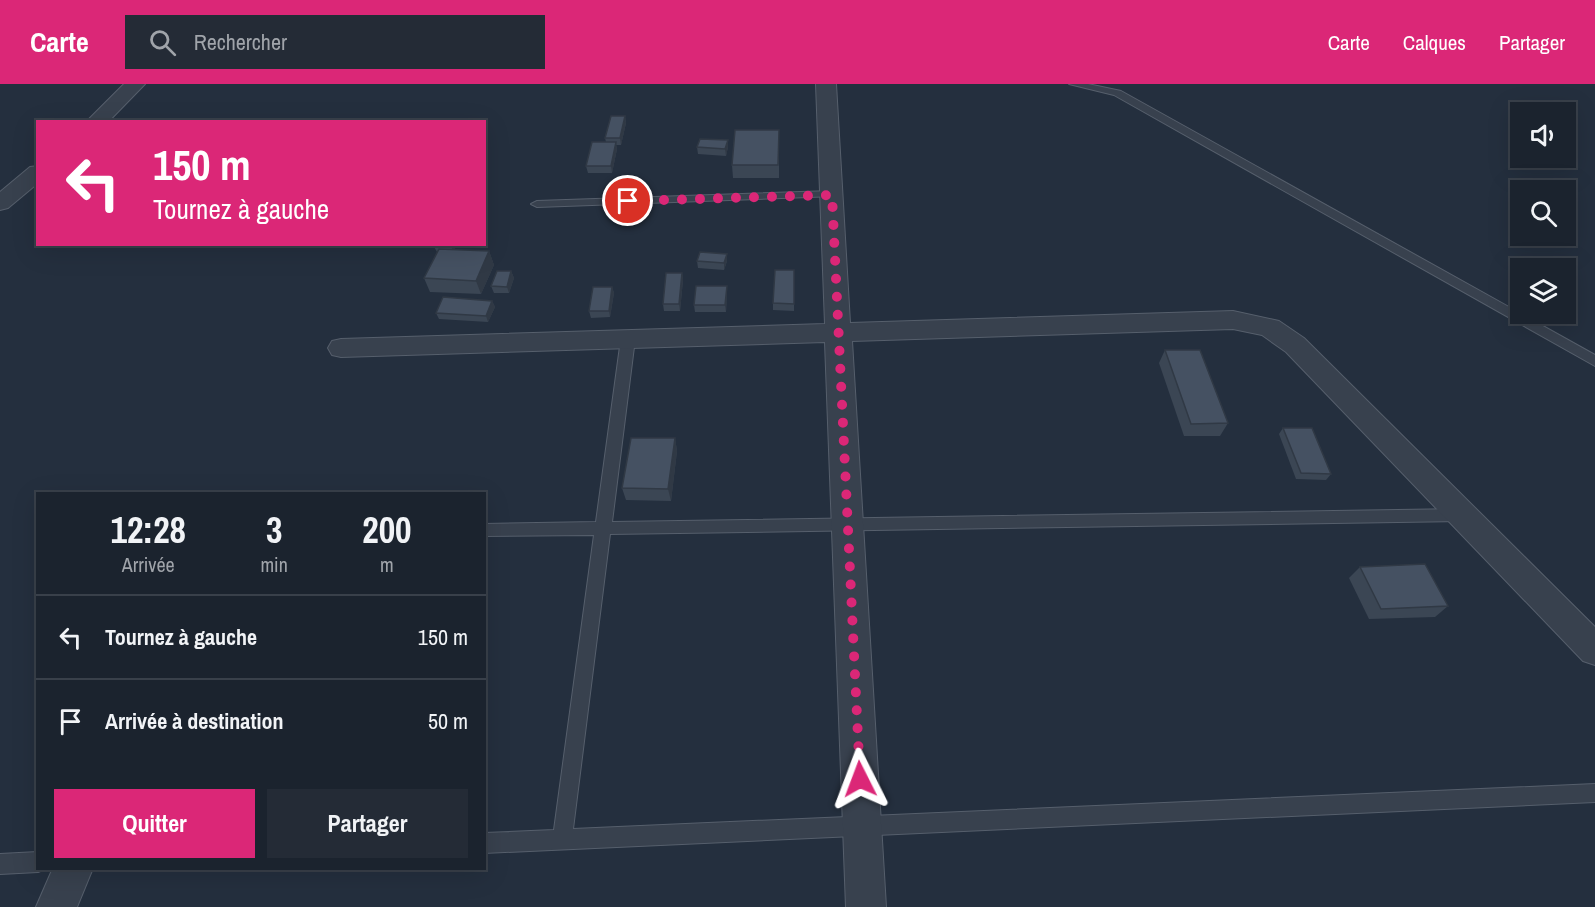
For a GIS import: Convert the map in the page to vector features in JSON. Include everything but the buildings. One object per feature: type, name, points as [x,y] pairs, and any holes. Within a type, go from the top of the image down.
[{"type":"street","points":[[98,120],[135,84]]},
{"type":"street","points":[[826,84],[866,907]]},
{"type":"street","points":[[0,203],[36,174]]},
{"type":"street","points":[[341,348],[1233,320],[1270,327],[1295,345],[1595,650]]},
{"type":"street","points":[[56,907],[73,870]]},
{"type":"lane","points":[[1074,84],[1117,93],[1595,361]]},
{"type":"lane","points":[[537,204],[832,195]]},
{"type":"lane","points":[[562,839],[628,339]]},
{"type":"lane","points":[[486,530],[1463,515]]},
{"type":"lane","points":[[486,843],[1595,793]]},
{"type":"lane","points":[[0,864],[36,862]]},
{"type":"route","points":[[628,201],[832,195],[860,779]]}]
